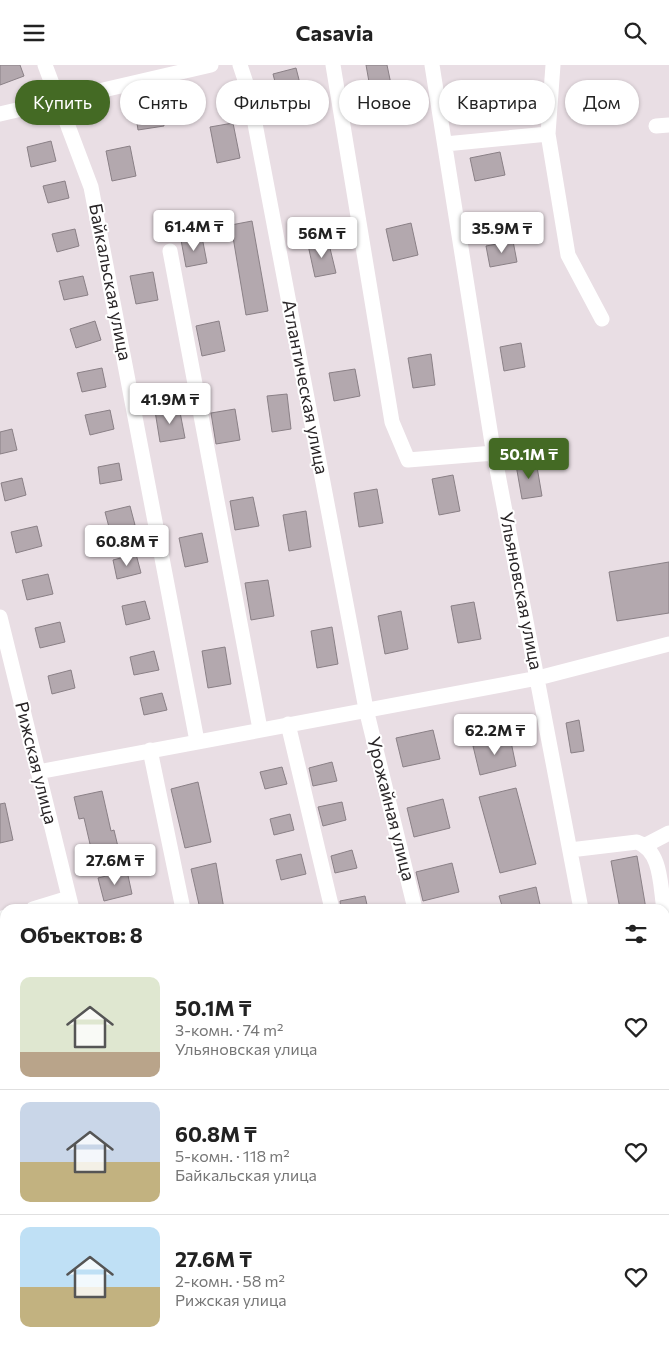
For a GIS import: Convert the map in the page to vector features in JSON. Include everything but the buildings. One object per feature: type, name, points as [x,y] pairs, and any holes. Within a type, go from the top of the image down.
[{"type":"street","name":"Байкальская улица","points":[[45,65],[51,80]]},
{"type":"street","points":[[110,88],[211,65]]},
{"type":"street","name":"Атлантическая улица","points":[[240,65],[249,92],[366,709]]},
{"type":"street","points":[[333,65],[392,421],[408,460],[494,453]]},
{"type":"street","name":"Ульяновская улица","points":[[432,65],[494,453],[580,904]]},
{"type":"street","points":[[552,65],[548,134],[568,255],[602,319]]},
{"type":"street","points":[[0,115],[15,111]]},
{"type":"street","name":"Байкальская улица","points":[[68,125],[91,187],[197,741]]},
{"type":"street","points":[[445,144],[548,134]]},
{"type":"street","points":[[170,251],[260,729]]},
{"type":"street","name":"Рижская улица","points":[[0,617],[70,903]]},
{"type":"street","points":[[38,772],[538,678],[669,644]]},
{"type":"street","name":"Урожайная улица","points":[[366,709],[415,904]]},
{"type":"street","points":[[288,724],[331,904]]},
{"type":"street","points":[[150,750],[182,904]]},
{"type":"street","points":[[646,845],[669,833]]},
{"type":"street","points":[[570,849],[636,842],[646,845],[654,855],[663,904]]}]
